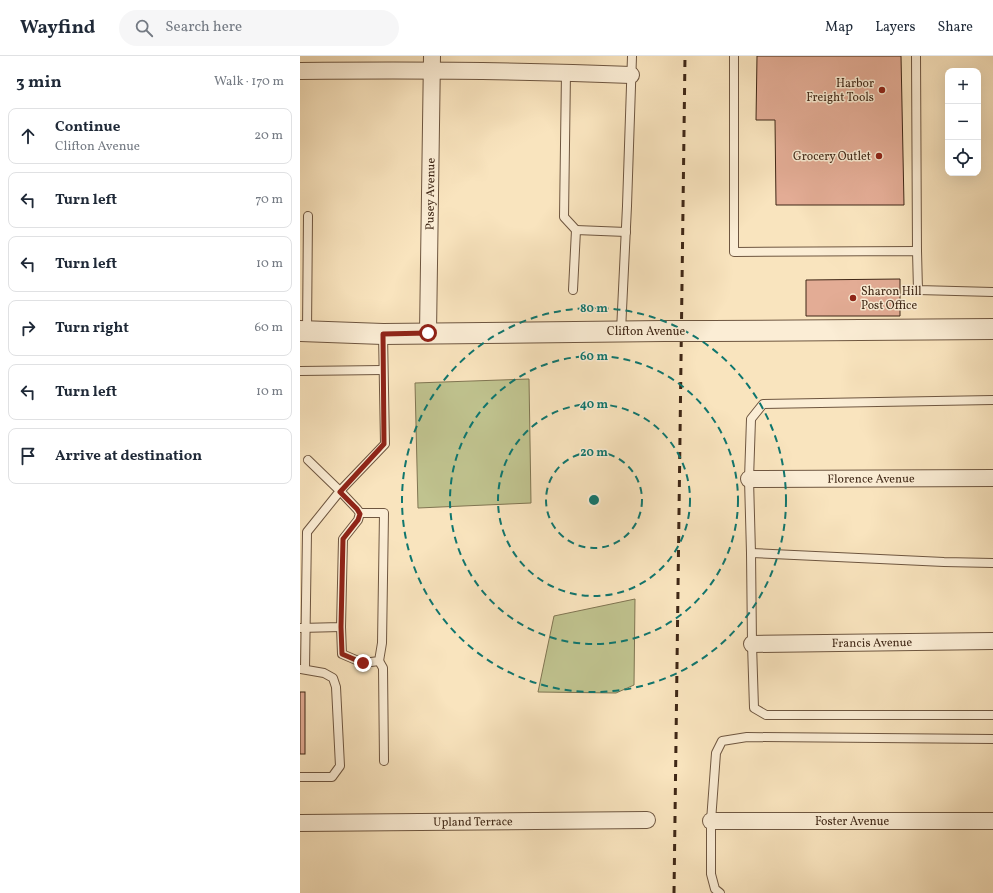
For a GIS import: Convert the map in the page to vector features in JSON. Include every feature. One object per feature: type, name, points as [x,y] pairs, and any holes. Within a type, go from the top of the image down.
[{"type":"street","points":[[300,71],[431,63],[631,75]]},
{"type":"street","name":"Pusey Avenue","points":[[428,333],[431,63]]},
{"type":"street","name":"Clifton Avenue","points":[[304,331],[383,334],[993,329]]},
{"type":"street","name":"Florence Avenue","points":[[749,480],[993,478]]},
{"type":"street","name":"Francis Avenue","points":[[752,644],[993,641]]},
{"type":"street","name":"Upland Terrace","points":[[300,823],[647,820]]},
{"type":"street","name":"Foster Avenue","points":[[711,821],[993,821]]},
{"type":"lane","points":[[621,331],[632,56]]},
{"type":"lane","points":[[734,56],[734,252],[917,251]]},
{"type":"lane","points":[[916,56],[918,290],[993,292]]},
{"type":"lane","points":[[566,72],[564,217],[576,230],[626,232]]},
{"type":"lane","points":[[304,331],[308,216]]},
{"type":"lane","points":[[573,290],[576,230]]},
{"type":"lane","points":[[300,778],[332,777],[340,766],[336,686],[333,678],[324,673],[302,669],[307,532],[340,492],[384,444],[383,334]]},
{"type":"lane","points":[[300,371],[383,370]]},
{"type":"lane","points":[[993,400],[763,404],[751,419],[749,480],[754,708],[766,715],[993,715]]},
{"type":"lane","points":[[308,460],[357,509],[360,514],[358,520],[343,539],[341,627],[342,654],[363,663],[379,660]]},
{"type":"lane","points":[[360,514],[384,513],[382,643],[379,660],[384,668],[384,761]]},
{"type":"lane","points":[[751,553],[937,562],[993,563]]},
{"type":"lane","points":[[303,628],[341,627]]},
{"type":"lane","points":[[720,893],[715,889],[711,874],[711,821],[716,753],[722,741],[747,737],[993,739]]},
{"type":"green space","points":[[529,379],[531,503],[418,508],[415,383]]},
{"type":"green space","points":[[635,599],[634,685],[616,693],[538,692],[554,616]]},
{"type":"building","points":[[757,56],[901,56],[904,205],[776,205],[775,120],[756,120]]},
{"type":"building","name":"Sharon Hill Post Office","points":[[900,279],[900,316],[806,316],[806,280]]},
{"type":"building","points":[[300,692],[305,692],[305,754],[300,754]]},
{"type":"railway","points":[[674,893],[685,56]]},
{"type":"place","name":"Harbor Freight Tools","points":[[882,90]]},
{"type":"place","name":"Grocery Outlet","points":[[879,156]]},
{"type":"place","name":"Sharon Hill Post Office","points":[[853,298]]},
{"type":"route","points":[[363,663],[342,654],[341,627],[343,539],[354,526],[360,514],[340,492],[384,444],[383,334],[428,333]]}]
